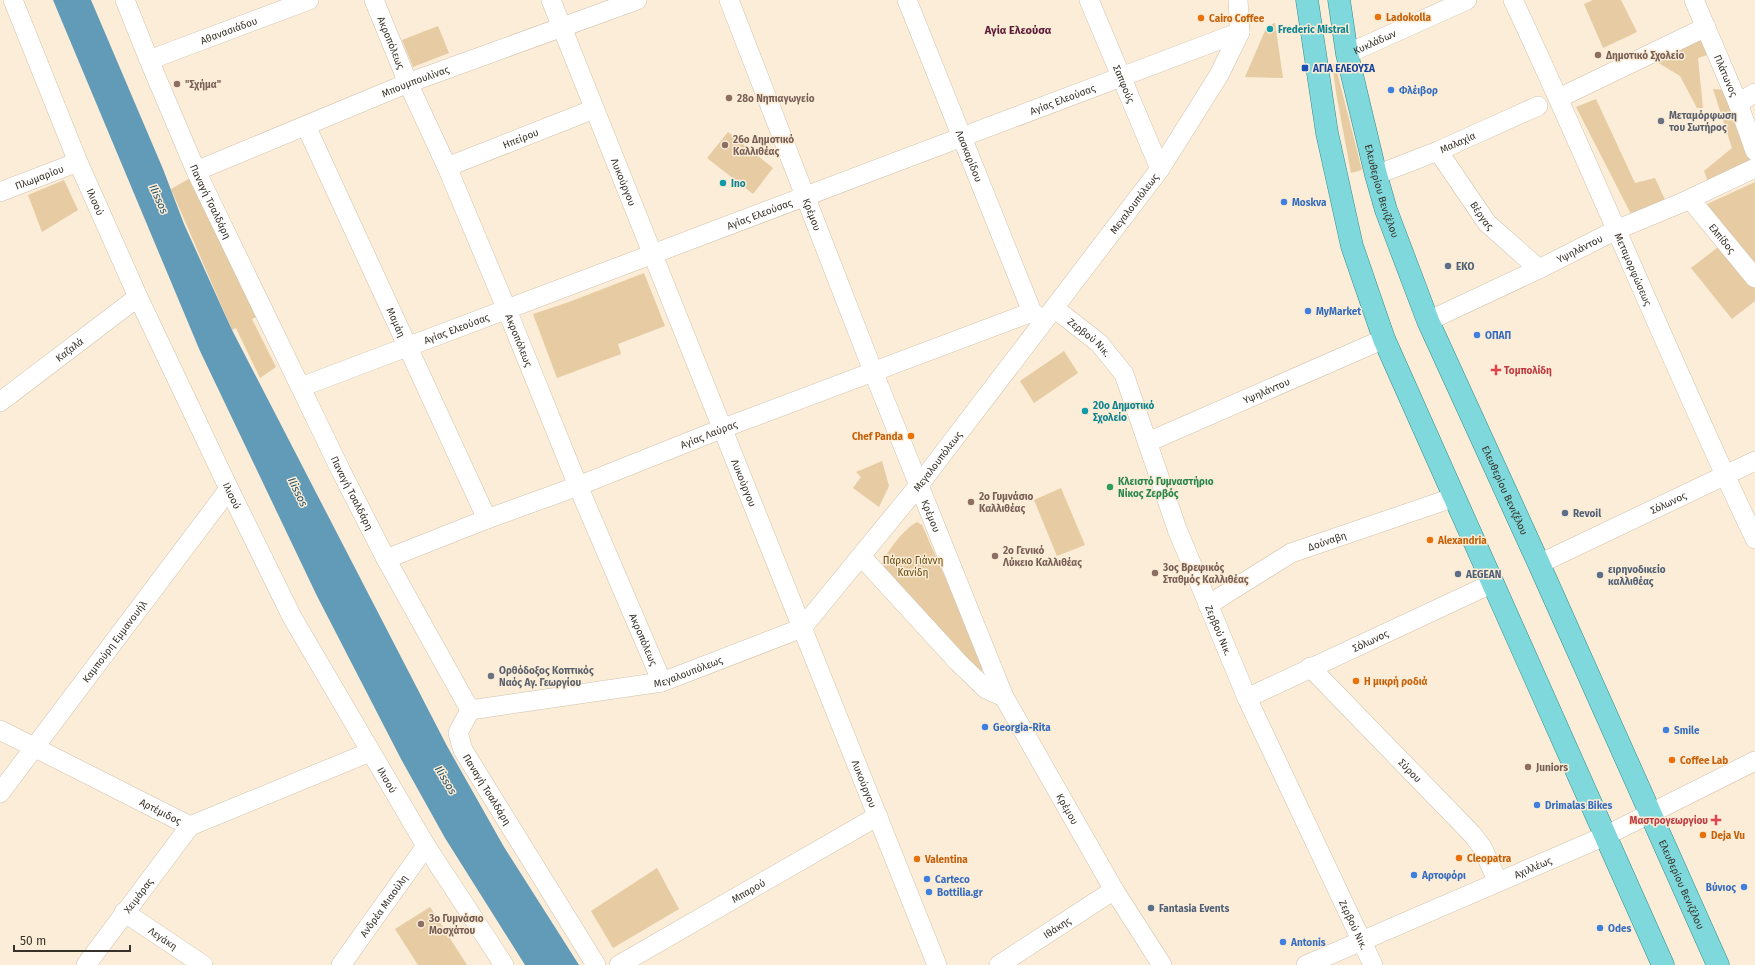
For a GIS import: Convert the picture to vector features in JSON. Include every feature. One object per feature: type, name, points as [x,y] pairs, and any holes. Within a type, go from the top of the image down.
[{"type":"main road","points":[[1307,0],[1327,132],[1352,246],[1384,339],[1663,965]]},
{"type":"main road","name":"Ελευθερίου Βενιζέλου","points":[[1340,0],[1347,54],[1376,175],[1386,210],[1428,321],[1539,564],[1649,814],[1718,965]]},
{"type":"street","name":"Ιλισού","points":[[13,0],[78,162],[138,297],[229,489],[292,617],[426,846],[504,965]]},
{"type":"street","name":"Παναγή Τσαλδάρη","points":[[125,0],[196,171],[341,471],[386,559],[470,710],[458,733],[463,750],[596,965]]},
{"type":"street","name":"Αθανασιάδου","points":[[149,60],[309,0]]},
{"type":"street","name":"Ακροπόλεως","points":[[374,0],[408,83],[447,166],[508,310],[578,486],[662,682]]},
{"type":"street","name":"Λυκούργου","points":[[551,0],[721,429],[937,965]]},
{"type":"street","name":"Μπουμπουλίνας","points":[[196,171],[408,83],[561,26],[637,0]]},
{"type":"street","name":"Κρέμου","points":[[729,0],[804,197],[1004,698],[1114,890],[1162,965]]},
{"type":"street","name":"Λασκαρίδου","points":[[908,0],[962,137],[1044,314]]},
{"type":"street","name":"Σαπφούς","points":[[1089,0],[1160,168]]},
{"type":"street","name":"Μεγαλουπόλεως","points":[[470,710],[662,682],[802,628],[918,485],[1044,314],[1160,168],[1219,75],[1240,32],[1238,0]]},
{"type":"street","name":"Κυκλάδων","points":[[1347,54],[1467,0]]},
{"type":"street","name":"Μεταμορφώσεως","points":[[1512,0],[1559,98],[1725,476],[1755,539]]},
{"type":"street","name":"Πλάτωνος","points":[[1694,0],[1738,103],[1755,151]]},
{"type":"street","points":[[1559,98],[1706,27]]},
{"type":"street","name":"Αγίας Ελεούσας","points":[[301,387],[1240,32]]},
{"type":"street","points":[[1738,103],[1755,93]]},
{"type":"street","name":"Μαλαχία","points":[[1376,175],[1438,151],[1538,106]]},
{"type":"street","name":"Ηπείρου","points":[[447,166],[594,109]]},
{"type":"street","name":"Μαμάη","points":[[306,126],[487,519]]},
{"type":"street","name":"Βέργας","points":[[1438,151],[1487,223],[1539,269]]},
{"type":"street","name":"Πλωμαρίου","points":[[0,192],[78,162]]},
{"type":"street","name":"Υψηλάντου","points":[[1428,321],[1539,269],[1616,230],[1690,199],[1755,168]]},
{"type":"street","name":"Ελπίδος","points":[[1690,199],[1755,278]]},
{"type":"street","name":"Καζαλά","points":[[0,402],[138,297]]},
{"type":"street","name":"Αγίας Λαύρας","points":[[386,559],[873,371],[1044,314]]},
{"type":"street","name":"Ζερβού Νικ.","points":[[1044,314],[1099,343],[1124,374],[1177,529],[1247,698],[1373,965]]},
{"type":"street","name":"Υψηλάντου","points":[[1148,442],[1384,339]]},
{"type":"street","name":"Σόλωνος","points":[[1539,564],[1755,461]]},
{"type":"street","name":"Καμπούρη Εμμανουήλ","points":[[0,793],[229,489]]},
{"type":"street","name":"Δούναβη","points":[[1208,605],[1291,553],[1455,497]]},
{"type":"street","points":[[861,556],[958,662],[986,689],[1004,698]]},
{"type":"street","name":"Σόλωνος","points":[[1247,698],[1310,667],[1493,583]]},
{"type":"street","name":"Σύρου","points":[[1310,667],[1472,834],[1482,847],[1498,882]]},
{"type":"street","name":"Αρτέμιδος","points":[[0,730],[190,826],[370,752]]},
{"type":"street","name":"Αχιλλέως","points":[[1306,965],[1605,836],[1755,761]]},
{"type":"street","name":"Μπαρού","points":[[619,965],[878,816]]},
{"type":"street","name":"Χειμάρας","points":[[86,965],[124,912],[190,826]]},
{"type":"street","name":"Ανδρέα Μιαούλη","points":[[341,965],[426,846]]},
{"type":"street","name":"Ιθάκης","points":[[999,965],[1114,890]]},
{"type":"street","name":"Λεγάκη","points":[[124,912],[202,965]]},
{"type":"green space","points":[[1593,0],[1621,0],[1637,32],[1603,48],[1584,4]]},
{"type":"green space","points":[[1275,23],[1283,78],[1245,77],[1267,26],[1269,27],[1269,31],[1272,31],[1272,24]]},
{"type":"green space","points":[[438,26],[449,53],[413,67],[402,40]]},
{"type":"green space","points":[[1703,36],[1710,54],[1698,58],[1703,108],[1697,108],[1680,76],[1652,59]]},
{"type":"green space","points":[[1335,64],[1362,170],[1351,173],[1332,65]]},
{"type":"green space","points":[[1713,89],[1726,90],[1752,160],[1708,182],[1704,171],[1732,148]]},
{"type":"green space","points":[[1596,99],[1635,183],[1655,178],[1666,202],[1631,214],[1576,107]]},
{"type":"green space","points":[[728,132],[773,168],[753,194],[707,158]]},
{"type":"green space","points":[[192,177],[261,315],[252,319],[276,367],[260,378],[236,328],[232,330],[171,189]]},
{"type":"green space","points":[[64,180],[78,210],[42,232],[28,195]]},
{"type":"green space","points":[[1755,182],[1755,270],[1705,205]]},
{"type":"green space","points":[[1722,244],[1755,286],[1755,301],[1732,319],[1691,268]]},
{"type":"green space","points":[[644,273],[665,326],[618,344],[621,354],[557,378],[533,314],[569,302]]},
{"type":"green space","points":[[1064,351],[1078,373],[1034,403],[1020,381]]},
{"type":"green space","points":[[882,461],[889,486],[879,507],[853,488],[861,477],[856,472]]},
{"type":"green space","points":[[1061,488],[1085,545],[1057,556],[1034,500]]},
{"type":"green space","name":"Πάρκο Γιάννη Κανίδη","points":[[917,522],[922,525],[983,663],[982,671],[974,669],[881,565],[887,553],[896,541]]},
{"type":"green space","points":[[657,868],[679,909],[613,948],[591,911]]},
{"type":"green space","points":[[430,907],[467,965],[418,965],[395,929]]},
{"type":"water","name":"Ilissos","points":[[53,0],[91,0],[163,169],[184,224],[232,330],[447,746],[504,847],[579,965],[525,965],[445,838],[401,759],[317,596],[200,351]]},
{"type":"place","name":"Ladokolla","points":[[1378,17]]},
{"type":"place","name":"Cairo Coffee","points":[[1201,18]]},
{"type":"place","name":"Frederic Mistral","points":[[1270,29]]},
{"type":"place","name":"Δημοτικό Σχολείο","points":[[1598,55]]},
{"type":"place","name":"ΑΓΙΑ ΕΛΕΟΥΣΑ","points":[[1305,68]]},
{"type":"place","name":"\"Σχήμα\"","points":[[177,84]]},
{"type":"place","name":"Φλέιβορ","points":[[1391,90]]},
{"type":"place","name":"28ο Νηπιαγωγείο","points":[[729,98]]},
{"type":"place","name":"Μεταμόρφωση του Σωτήρος","points":[[1661,121]]},
{"type":"place","name":"26ο Δημοτικό Καλλιθέας","points":[[725,145]]},
{"type":"place","name":"Ino","points":[[723,183]]},
{"type":"place","name":"Moskva","points":[[1284,202]]},
{"type":"place","name":"EKO","points":[[1448,266]]},
{"type":"place","name":"MyMarket","points":[[1308,311]]},
{"type":"place","name":"ΟΠΑΠ","points":[[1477,335]]},
{"type":"place","name":"Τομπολίδη","points":[[1496,370]]},
{"type":"place","name":"20ο Δημοτικό Σχολείο","points":[[1085,411]]},
{"type":"place","name":"Chef Panda","points":[[911,436]]},
{"type":"place","name":"Κλειστό Γυμναστήριο Νίκος Ζερβός","points":[[1110,487]]},
{"type":"place","name":"2ο Γυμνάσιο Καλλιθέας","points":[[971,502]]},
{"type":"place","name":"Revoil","points":[[1565,513]]},
{"type":"place","name":"Alexandria","points":[[1430,540]]},
{"type":"place","name":"2ο Γενικό Λύκειο Καλλιθέας","points":[[995,556]]},
{"type":"place","name":"3ος Βρεφικός Σταθμός Καλλιθέας","points":[[1155,573]]},
{"type":"place","name":"AEGEAN","points":[[1458,574]]},
{"type":"place","name":"ειρηνοδικείο καλλιθέας","points":[[1600,575]]},
{"type":"place","name":"Ορθόδοξος Κοπτικός Ναός Αγ. Γεωργίου","points":[[491,676]]},
{"type":"place","name":"Η μικρή ροδιά","points":[[1356,681]]},
{"type":"place","name":"Georgia-Rita","points":[[985,727]]},
{"type":"place","name":"Smile","points":[[1666,730]]},
{"type":"place","name":"Coffee Lab","points":[[1672,760]]},
{"type":"place","name":"Juniors","points":[[1528,767]]},
{"type":"place","name":"Drimalas Bikes","points":[[1537,805]]},
{"type":"place","name":"Μαστρογεωργίου","points":[[1716,820]]},
{"type":"place","name":"Deja Vu","points":[[1703,835]]},
{"type":"place","name":"Cleopatra","points":[[1459,858]]},
{"type":"place","name":"Valentina","points":[[917,859]]},
{"type":"place","name":"Αρτοφόρι","points":[[1414,875]]},
{"type":"place","name":"Carteco","points":[[927,879]]},
{"type":"place","name":"Βύνιος","points":[[1744,887]]},
{"type":"place","name":"Bottilia.gr","points":[[929,892]]},
{"type":"place","name":"Fantasia Events","points":[[1151,908]]},
{"type":"place","name":"3o Γυμνάσιο Μοσχάτου","points":[[421,924]]},
{"type":"place","name":"Odes","points":[[1600,928]]},
{"type":"place","name":"Antonis","points":[[1283,942]]},
{"type":"district","name":"Αγία Ελεούσα","points":[[1018,30]]}]
